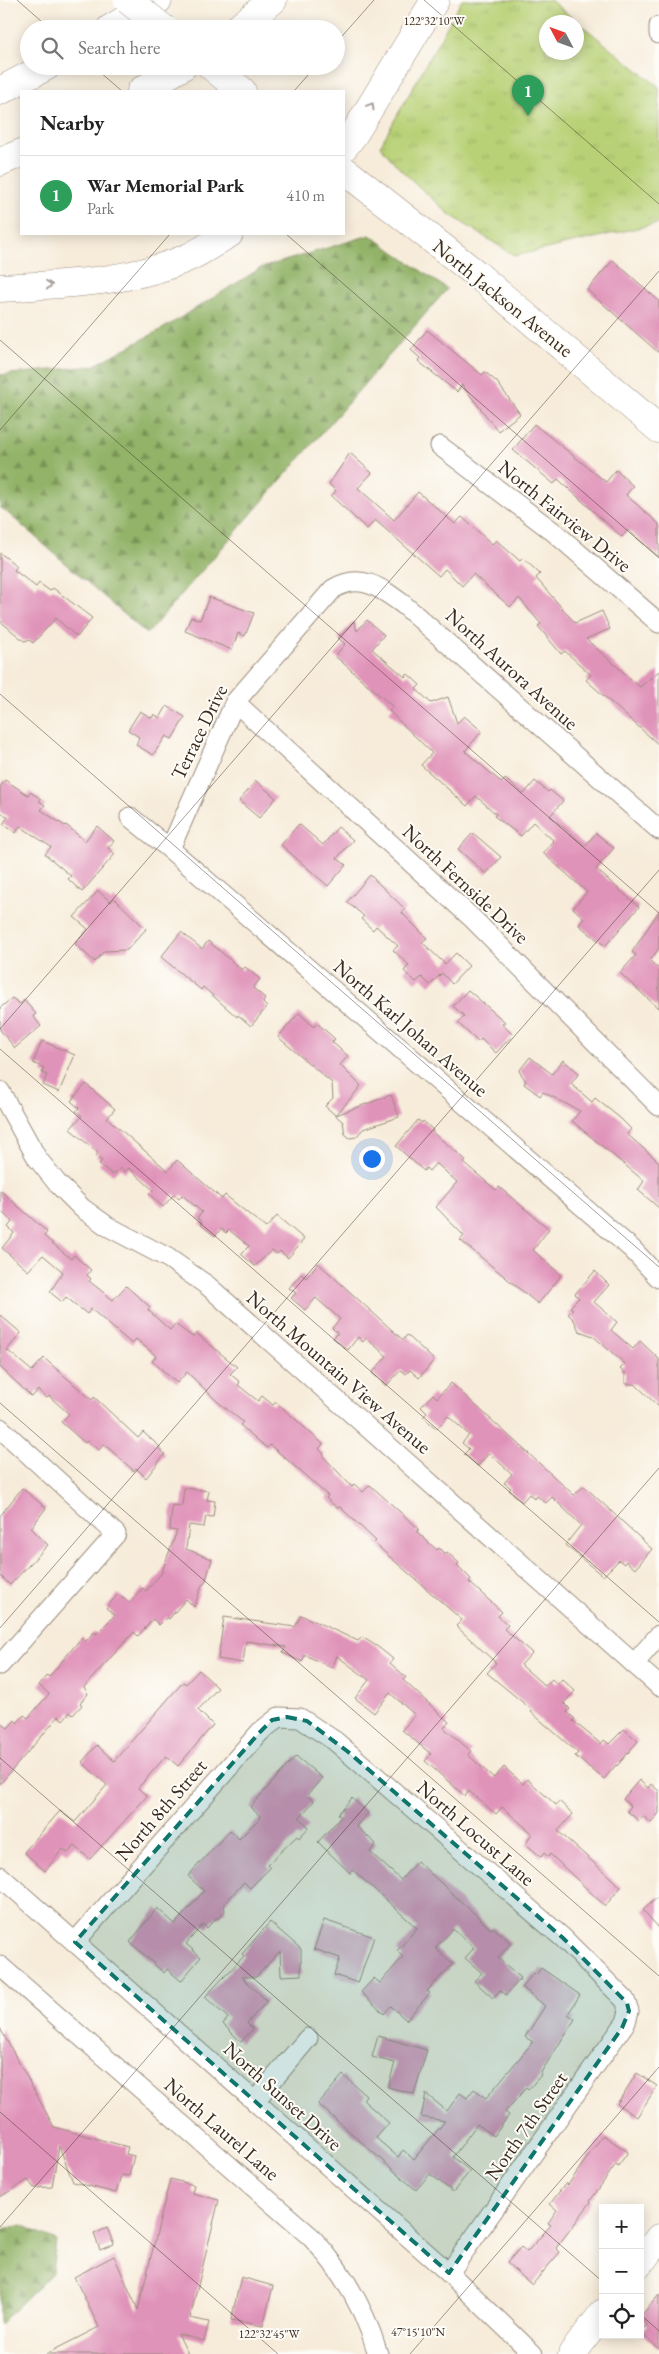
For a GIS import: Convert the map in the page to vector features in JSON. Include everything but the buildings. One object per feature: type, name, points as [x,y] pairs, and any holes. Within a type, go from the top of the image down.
[{"type":"main road","points":[[101,20],[127,0],[153,20]]},
{"type":"main road","points":[[125,20],[158,0]]},
{"type":"main road","points":[[248,20],[273,0]]},
{"type":"main road","points":[[345,145],[435,0]]},
{"type":"main road","points":[[9,87],[27,75]]},
{"type":"main road","points":[[9,87],[31,75]]},
{"type":"main road","points":[[142,90],[168,75]]},
{"type":"main road","points":[[222,75],[241,90]]},
{"type":"main road","points":[[0,162],[20,153]]},
{"type":"main road","name":"North Jackson Avenue","points":[[345,171],[482,280],[659,429]]},
{"type":"main road","points":[[0,288],[71,284],[140,274],[189,257],[227,235]]},
{"type":"main road","points":[[644,2258],[659,2238]]},
{"type":"main road","points":[[572,2354],[599,2318]]},
{"type":"street","points":[[659,26],[659,34]]},
{"type":"street","name":"North Fairview Drive","points":[[440,446],[555,533],[659,623]]},
{"type":"street","name":"North Aurora Avenue","points":[[323,599],[333,589],[346,582],[358,581],[387,592],[431,627],[659,830]]},
{"type":"street","name":"Terrace Drive","points":[[170,849],[235,702],[323,599]]},
{"type":"street","name":"North Fernside Drive","points":[[235,702],[473,918],[659,1106]]},
{"type":"street","name":"North Karl Johan Avenue","points":[[130,818],[170,849],[626,1244],[659,1278]]},
{"type":"street","name":"North Mountain View Avenue","points":[[0,1091],[37,1158],[56,1182],[82,1208],[107,1226],[168,1258],[208,1286],[659,1686]]},
{"type":"street","points":[[0,1428],[116,1534],[0,1665]]},
{"type":"street","points":[[634,1664],[659,1635]]},
{"type":"street","name":"North 8th Street","points":[[75,1942],[260,1732],[272,1720],[279,1717],[287,1717]]},
{"type":"street","name":"North Locust Lane","points":[[287,1717],[307,1722],[347,1751],[563,1938],[625,2000]]},
{"type":"street","name":"North Sunset Drive","points":[[0,1876],[449,2273],[533,2354]]},
{"type":"street","name":"North Laurel Lane","points":[[0,1966],[311,2237],[336,2265],[356,2298],[378,2354]]},
{"type":"street","name":"North 7th Street","points":[[449,2273],[626,2022],[629,2011],[625,2000]]},
{"type":"street","points":[[255,2101],[308,2038]]},
{"type":"highlighted area","points":[[287,1717],[307,1721],[347,1751],[563,1938],[627,2003],[629,2011],[622,2028],[449,2273],[75,1942],[260,1732],[272,1720]]},
{"type":"green space","points":[[462,0],[550,0],[569,15],[539,15],[539,60],[584,60],[584,27],[659,87],[659,223],[515,256],[449,214],[400,169],[380,146]]},
{"type":"green space","points":[[370,235],[447,289],[147,634],[2,508],[0,509],[0,375],[93,366],[164,328],[261,268]]},
{"type":"green space","points":[[22,2225],[56,2240],[52,2273],[0,2324],[0,2231]]},
{"type":"place","name":"War Memorial Park","points":[[528,116]]}]
